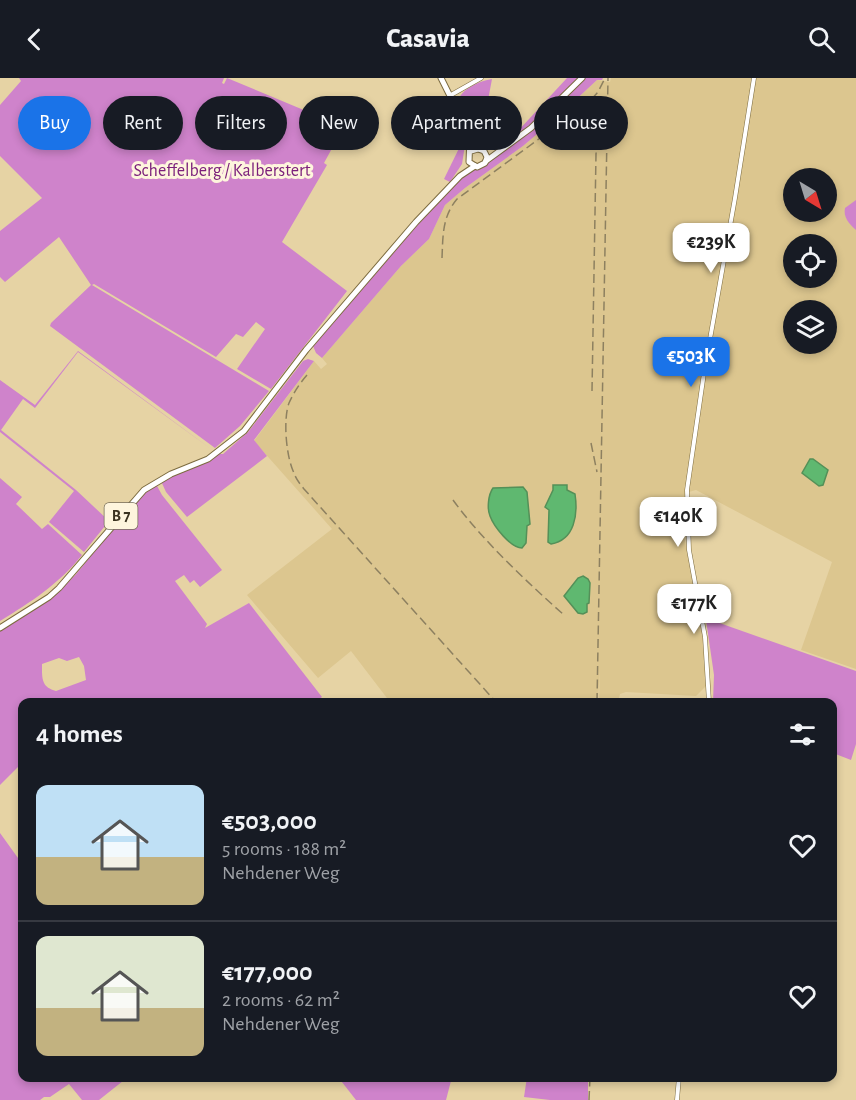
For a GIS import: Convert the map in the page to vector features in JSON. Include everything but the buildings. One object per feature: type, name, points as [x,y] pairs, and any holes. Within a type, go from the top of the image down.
[{"type":"main road","points":[[441,78],[451,95]]},
{"type":"main road","name":"B 7","points":[[522,135],[582,78]]},
{"type":"main road","points":[[482,150],[487,157],[486,161]]},
{"type":"main road","name":"B 7","points":[[460,176],[471,151],[482,150]]},
{"type":"main road","name":"B 7","points":[[0,628],[50,597],[144,490],[171,474],[208,459],[244,431],[321,333],[416,222],[460,176],[475,166],[481,166],[498,150]]},
{"type":"main road","points":[[468,159],[475,166]]},
{"type":"street","points":[[451,95],[481,78]]},
{"type":"street","points":[[709,698],[705,636],[689,550],[687,490],[704,373],[754,78]]},
{"type":"street","points":[[677,1100],[679,1082]]},
{"type":"shaded area","points":[[611,78],[856,78],[856,669],[801,650],[832,562],[696,490],[685,493],[684,536],[706,656],[706,686],[696,696],[626,692],[620,694],[619,698],[599,698],[600,667],[598,698],[387,698],[351,651],[318,678],[247,595],[332,529],[254,441],[314,361],[321,369],[327,364],[322,358],[401,266],[429,239],[445,205],[465,188],[517,150],[522,150],[522,147],[534,137],[534,150],[628,150],[628,96],[580,96],[597,80],[610,82]]},
{"type":"shaded area","points":[[810,459],[828,470],[823,485],[819,486],[802,473]]},
{"type":"shaded area","points":[[553,485],[567,485],[567,490],[575,494],[576,510],[570,532],[559,542],[551,544],[548,542],[549,510],[545,507]]},
{"type":"shaded area","points":[[523,487],[527,492],[530,524],[527,526],[526,543],[522,548],[513,545],[499,531],[492,521],[488,506],[493,488]]},
{"type":"shaded area","points":[[583,576],[590,583],[587,612],[583,614],[578,613],[564,596],[578,578]]},
{"type":"green space","name":"Scheffelberg / Kalberstert","points":[[19,78],[224,78],[222,83],[224,84],[227,78],[270,96],[195,96],[195,150],[287,150],[287,103],[299,108],[299,150],[331,150],[324,163],[327,165],[282,242],[347,291],[271,389],[237,369],[265,329],[256,322],[243,337],[236,334],[216,357],[94,284],[92,285],[269,391],[240,426],[215,448],[50,326],[91,285],[59,237],[5,282],[0,277],[0,231],[42,198],[0,156],[0,105],[21,81]]},
{"type":"green space","points":[[567,78],[579,78],[561,96],[550,96]]},
{"type":"green space","points":[[585,78],[603,78],[597,80],[580,96],[567,96]]},
{"type":"green space","points":[[492,79],[489,96],[460,96],[476,84]]},
{"type":"green space","points":[[534,114],[534,123],[522,132],[522,127]]},
{"type":"green space","points":[[534,128],[534,137],[522,147],[522,138]]},
{"type":"green space","points":[[458,150],[464,150],[462,164],[450,182],[444,179]]},
{"type":"green space","points":[[503,150],[517,150],[445,205],[429,239],[401,266],[322,358],[316,353],[313,346],[416,225],[464,175],[474,169],[484,167]]},
{"type":"green space","points":[[856,200],[856,230],[847,220],[845,208]]},
{"type":"green space","points":[[78,351],[211,449],[78,352],[35,408],[23,399],[1,430],[76,490],[109,521],[84,552],[49,522],[74,491],[0,432],[0,380],[35,405]]},
{"type":"green space","points":[[308,359],[314,361],[254,440],[267,456],[187,517],[166,492],[161,481],[223,454],[248,432],[303,361]]},
{"type":"green space","points":[[0,478],[22,497],[16,504],[42,529],[48,524],[82,555],[54,584],[0,621]]},
{"type":"green space","points":[[156,484],[162,495],[222,570],[200,587],[194,580],[190,583],[184,575],[175,581],[207,624],[205,628],[249,603],[322,697],[18,698],[18,767],[0,785],[0,631],[41,605],[69,582],[133,503]],"holes":[[[79,657],[84,666],[86,680],[56,691],[47,687],[43,681],[42,664],[59,658],[67,661]]]},
{"type":"green space","points":[[706,620],[856,671],[856,744],[851,760],[837,755],[837,698],[713,698],[714,675]]},
{"type":"green space","points":[[0,833],[18,858],[18,1082],[122,1082],[99,1100],[82,1100],[69,1084],[50,1097],[40,1100],[0,1100]]},
{"type":"green space","points":[[342,1082],[451,1082],[446,1100],[356,1100]]},
{"type":"green space","points":[[526,1082],[588,1082],[588,1100],[524,1097]]},
{"type":"railway","points":[[442,258],[446,220],[457,199],[588,103],[598,92],[605,78]]},
{"type":"railway","points":[[597,698],[608,78]]},
{"type":"railway","points":[[592,391],[596,150]]},
{"type":"railway","points":[[307,375],[289,403],[286,418],[289,458],[297,479],[492,698]]},
{"type":"railway","points":[[591,443],[597,472]]},
{"type":"railway","points":[[453,500],[491,545],[564,615]]},
{"type":"railway","points":[[589,1100],[590,1082]]}]
